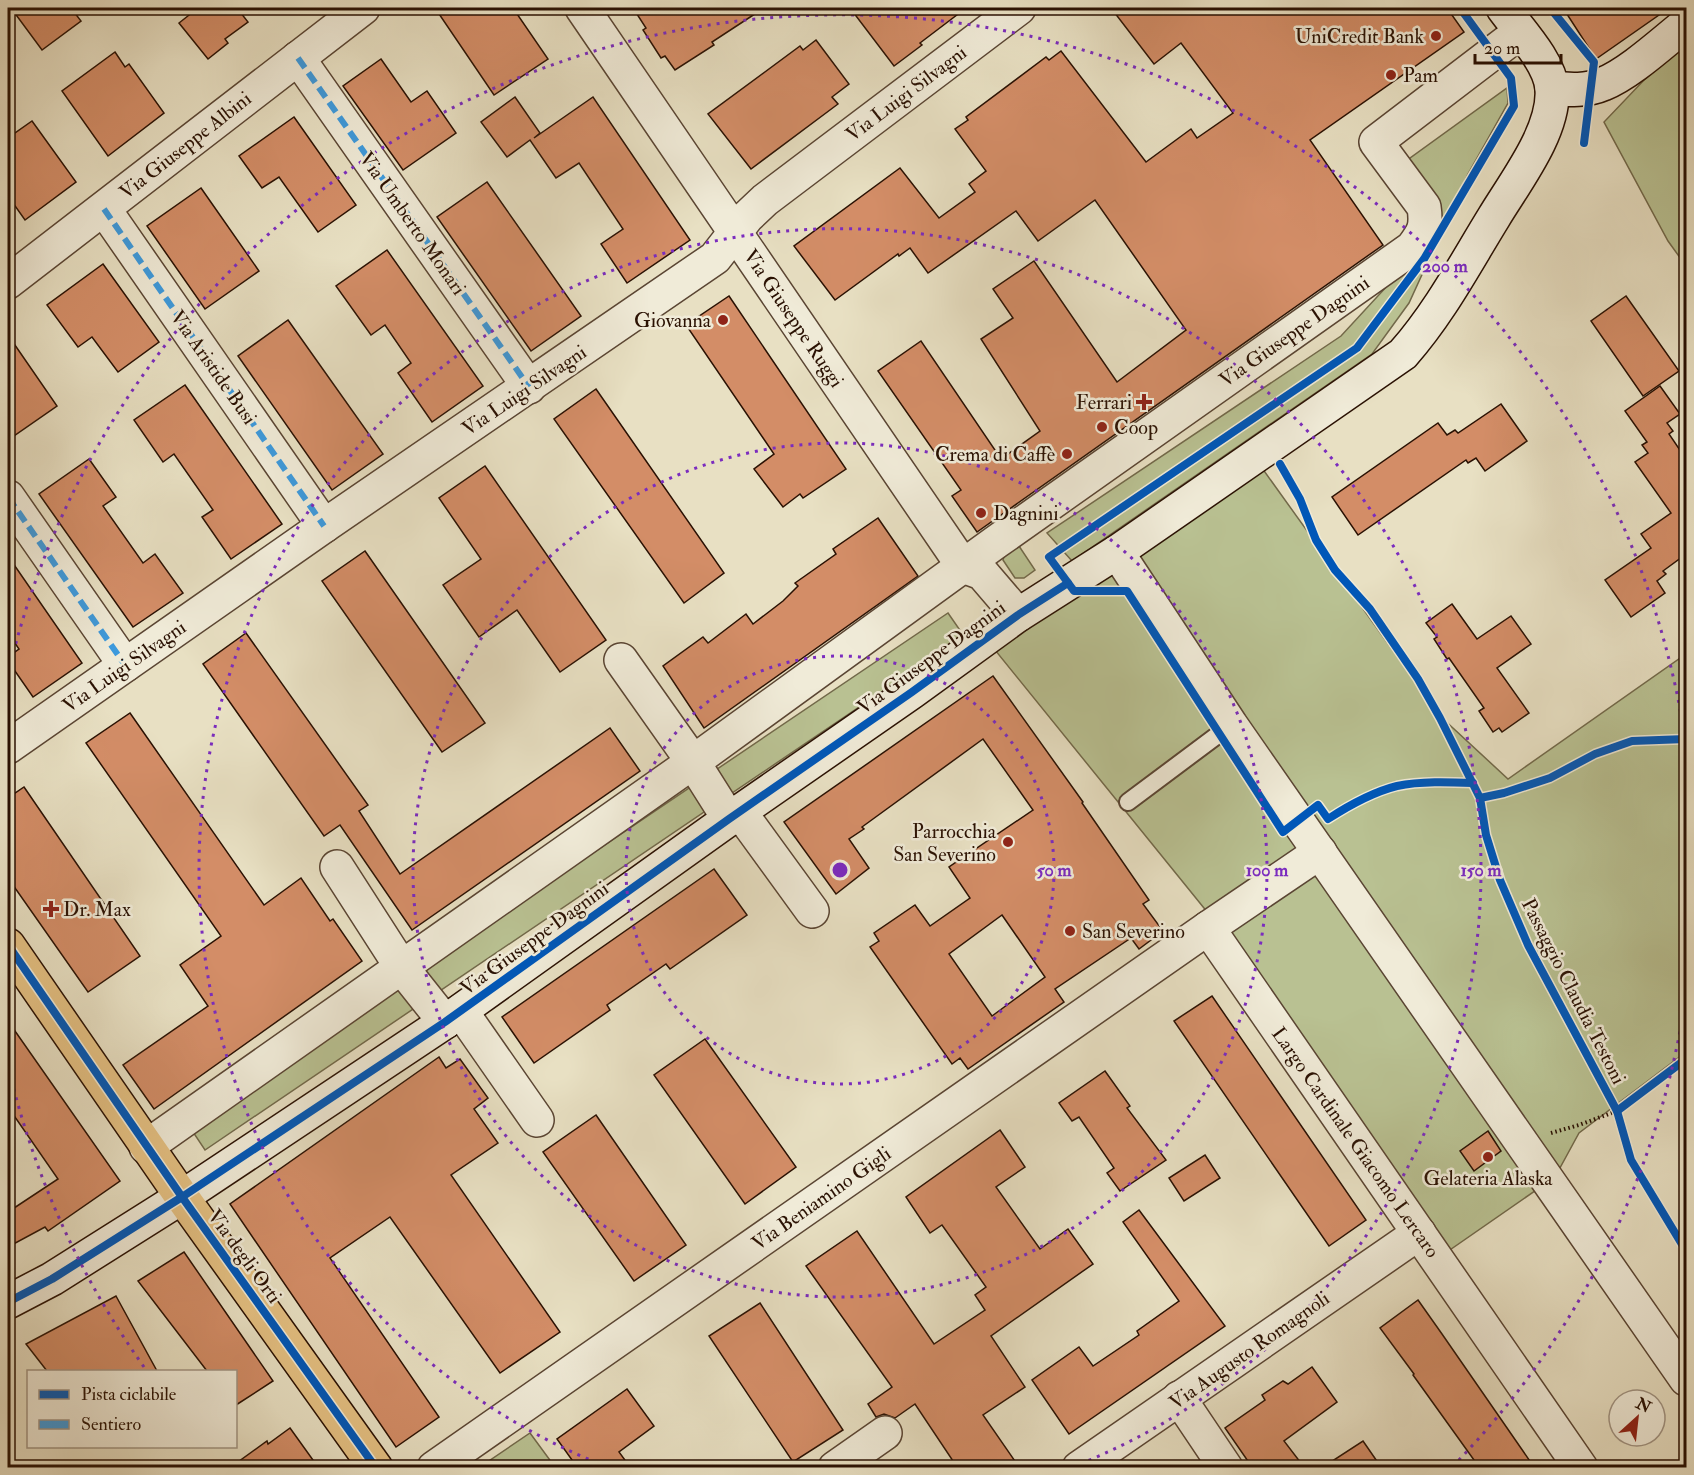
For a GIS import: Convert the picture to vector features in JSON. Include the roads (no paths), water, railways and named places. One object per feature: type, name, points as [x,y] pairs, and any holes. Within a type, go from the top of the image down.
[{"type":"main road","name":"Via degli Orti","points":[[8,945],[146,1146],[376,1467]]},
{"type":"street","name":"Via Giuseppe Ruggi","points":[[582,8],[963,566],[982,573],[1018,615]]},
{"type":"street","name":"Via Luigi Silvagni","points":[[8,747],[324,526],[715,258],[747,217],[765,200],[1019,8]]},
{"type":"street","name":"Via Giuseppe Albini","points":[[8,282],[298,58],[357,9]]},
{"type":"street","points":[[1511,20],[1549,74],[1552,88],[1582,90],[1603,84],[1621,74],[1686,24]]},
{"type":"street","name":"Via Giuseppe Dagnini","points":[[146,1146],[693,762],[963,566],[1412,248],[1424,233],[1426,220],[1424,207],[1376,142],[1511,20]]},
{"type":"street","name":"Via Umberto Monari","points":[[298,58],[529,387]]},
{"type":"street","name":"Via Giuseppe Dagnini","points":[[8,1302],[52,1279],[182,1197],[453,1017],[1018,615],[1117,552],[1403,354],[1440,308],[1535,147],[1546,124],[1551,105],[1552,88]]},
{"type":"street","name":"Via Aristide Busi","points":[[104,209],[324,526]]},
{"type":"street","points":[[8,496],[125,665]]},
{"type":"street","points":[[1117,552],[1231,725],[1686,1379]]},
{"type":"street","points":[[621,660],[693,762],[812,911]]},
{"type":"street","points":[[1208,928],[1320,852]]},
{"type":"street","name":"Via Giuseppe Dagnini","points":[[337,867],[402,968],[453,1017],[537,1120]]},
{"type":"street","name":"Largo Cardinale Giacomo Lercaro","points":[[1208,928],[1581,1467]]},
{"type":"street","name":"Via Beniamino Gigli","points":[[434,1467],[1208,928]]},
{"type":"street","name":"Via Augusto Romagnoli","points":[[1079,1467],[1419,1233]]},
{"type":"street","points":[[1179,1398],[1226,1467]]},
{"type":"street","points":[[835,1467],[885,1433]]},
{"type":"lane","points":[[1128,802],[1231,725]]},
{"type":"place","name":"UniCredit Bank","points":[[1436,36]]},
{"type":"place","name":"Pam","points":[[1391,75]]},
{"type":"place","name":"Giovanna","points":[[723,320]]},
{"type":"place","name":"Ferrari","points":[[1144,402]]},
{"type":"place","name":"Coop","points":[[1102,427]]},
{"type":"place","name":"Crema di Caffè","points":[[1067,454]]},
{"type":"place","name":"Dagnini","points":[[981,513]]},
{"type":"place","name":"Parrocchia San Severino","points":[[1008,842]]},
{"type":"place","name":"Dr. Max","points":[[51,909]]},
{"type":"place","name":"San Severino","points":[[1070,931]]},
{"type":"place","name":"Gelateria Alaska","points":[[1488,1157]]}]
